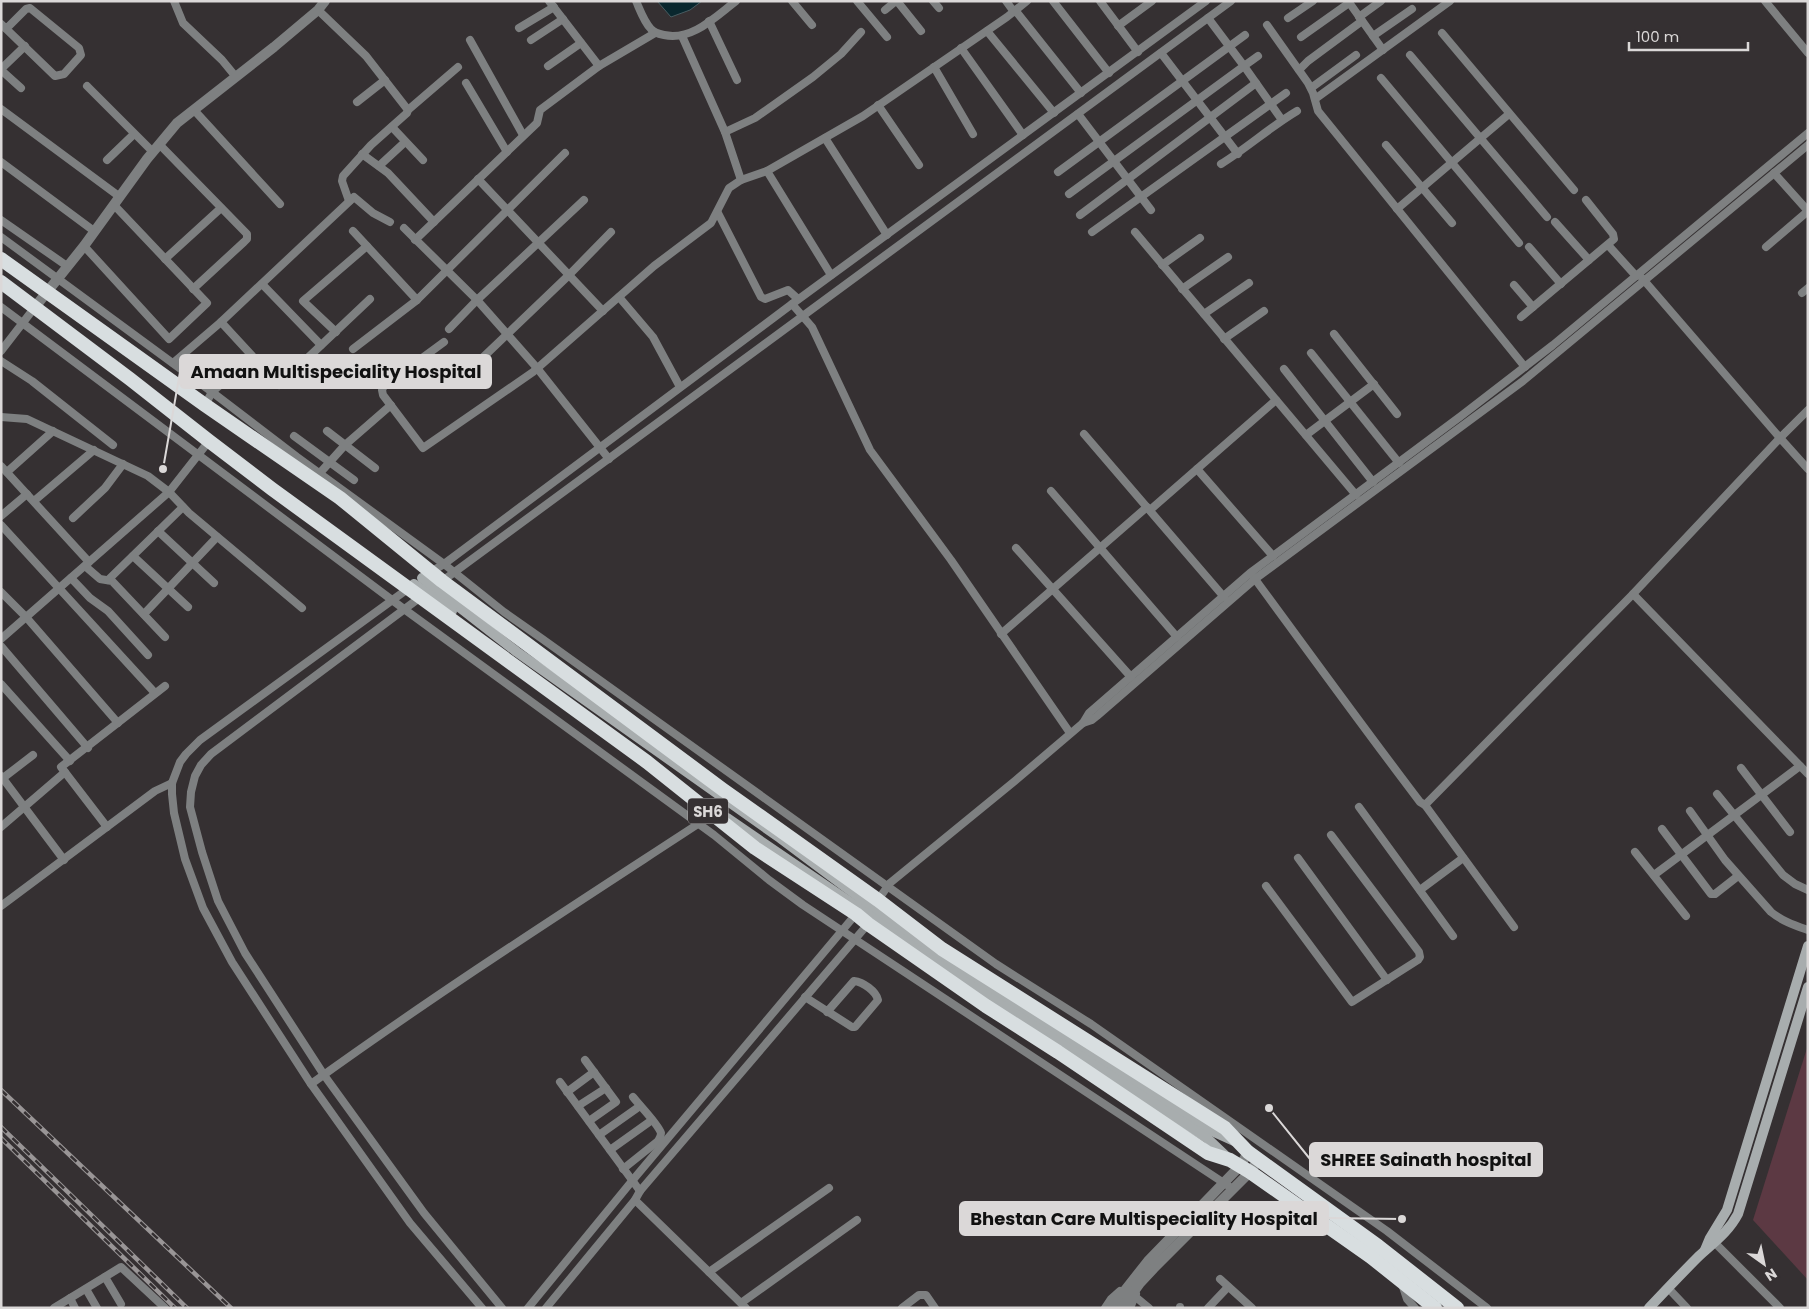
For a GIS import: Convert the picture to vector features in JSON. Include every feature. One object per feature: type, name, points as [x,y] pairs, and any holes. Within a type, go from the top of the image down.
[{"type":"highway","points":[[1,259],[204,404],[340,498],[419,580],[431,589],[722,789],[878,900],[942,949],[1225,1128],[1249,1151],[1378,1246],[1457,1308]]},
{"type":"highway","name":"SH6","points":[[1,282],[130,378],[209,441],[431,589],[755,848],[856,914],[986,1006],[1208,1153],[1240,1166],[1371,1258],[1435,1308]]},
{"type":"main road","points":[[431,589],[516,652],[780,838],[936,954],[1212,1131],[1249,1151]]},
{"type":"main road","points":[[431,589],[716,810],[931,960],[1207,1138],[1240,1166]]},
{"type":"main road","points":[[1649,1308],[1705,1251],[1713,1240],[1726,1210],[1808,946]]},
{"type":"main road","points":[[1713,1240],[1729,1229],[1738,1214],[1808,987]]},
{"type":"street","points":[[174,1],[184,23],[222,60],[236,77]]},
{"type":"street","points":[[1,351],[84,246],[156,148],[177,123],[318,10],[325,1]]},
{"type":"street","points":[[636,1],[649,28],[655,33],[677,37],[688,35],[736,1]]},
{"type":"street","points":[[792,1],[812,26]]},
{"type":"street","points":[[857,1],[887,38]]},
{"type":"street","points":[[885,10],[896,1],[921,31]]},
{"type":"street","points":[[933,1],[939,8]]},
{"type":"street","points":[[1006,1],[1082,92]]},
{"type":"street","points":[[444,342],[384,386],[382,390],[383,395],[423,448],[537,368],[654,266],[711,223],[718,213],[729,188],[741,180],[768,171],[878,105],[987,31],[1027,1]]},
{"type":"street","points":[[1053,1],[1109,73]]},
{"type":"street","points":[[1100,1],[1138,52]]},
{"type":"street","points":[[482,1308],[410,1223],[311,1084],[232,962],[203,908],[185,859],[174,813],[172,783],[180,762],[200,740],[419,580],[444,564],[795,301],[1206,1]]},
{"type":"street","points":[[502,1308],[424,1213],[324,1075],[245,953],[218,901],[190,807],[191,792],[200,765],[211,754],[431,589],[1231,1]]},
{"type":"street","points":[[1288,18],[1313,1]]},
{"type":"street","points":[[1299,70],[1308,60],[1381,1]]},
{"type":"street","points":[[1314,99],[1450,1]]},
{"type":"street","points":[[1765,1],[1808,53]]},
{"type":"street","points":[[1118,26],[1151,2]]},
{"type":"street","points":[[1301,37],[1348,2],[1383,50]]},
{"type":"street","points":[[519,28],[551,4],[599,66]]},
{"type":"street","points":[[30,8],[79,48],[81,54],[64,74],[55,76],[4,26],[30,8]]},
{"type":"street","points":[[1373,36],[1412,9]]},
{"type":"street","points":[[318,10],[366,56],[408,110]]},
{"type":"street","points":[[1208,18],[1282,120]]},
{"type":"street","points":[[531,40],[563,19]]},
{"type":"street","points":[[709,21],[737,80]]},
{"type":"street","points":[[1267,25],[1311,88],[1318,111],[1525,367]]},
{"type":"street","points":[[987,31],[1054,113]]},
{"type":"street","points":[[725,132],[755,118],[813,77],[841,54],[861,32]]},
{"type":"street","points":[[415,240],[537,123],[540,110],[599,66],[655,33]]},
{"type":"street","points":[[1442,33],[1574,190]]},
{"type":"street","points":[[1161,34],[1170,46]]},
{"type":"street","points":[[1058,172],[1245,35]]},
{"type":"street","points":[[682,36],[725,132],[741,180]]},
{"type":"street","points":[[470,40],[523,135]]},
{"type":"street","points":[[548,66],[581,43]]},
{"type":"street","points":[[21,88],[1,70],[24,46]]},
{"type":"street","points":[[961,48],[1023,135]]},
{"type":"street","points":[[1161,53],[1238,154]]},
{"type":"street","points":[[1311,88],[1356,54]]},
{"type":"street","points":[[1069,194],[1258,56]]},
{"type":"street","points":[[1410,56],[1547,217]]},
{"type":"street","points":[[349,201],[342,181],[343,176],[362,154],[407,114],[408,110],[458,67]]},
{"type":"street","points":[[934,67],[973,134]]},
{"type":"street","points":[[1381,78],[1519,244]]},
{"type":"street","points":[[358,102],[385,80]]},
{"type":"street","points":[[466,83],[507,152]]},
{"type":"street","points":[[1080,215],[1256,83]]},
{"type":"street","points":[[87,86],[134,134],[156,148],[221,208],[246,234],[247,238],[193,288]]},
{"type":"street","points":[[1092,232],[1286,93]]},
{"type":"street","points":[[878,105],[919,164]]},
{"type":"street","points":[[1,109],[117,201],[165,259],[207,303],[169,339],[84,246]]},
{"type":"street","points":[[194,110],[280,204]]},
{"type":"street","points":[[1221,164],[1238,154],[1282,120],[1297,111]]},
{"type":"street","points":[[1078,114],[1151,210]]},
{"type":"street","points":[[1397,209],[1510,114]]},
{"type":"street","points":[[392,127],[423,160]]},
{"type":"street","points":[[878,900],[887,886],[1070,733],[1083,723],[1097,716],[1273,556],[1525,367],[1808,133]]},
{"type":"street","points":[[107,160],[134,134]]},
{"type":"street","points":[[825,138],[887,235]]},
{"type":"street","points":[[379,166],[406,142]]},
{"type":"street","points":[[1386,145],[1452,223]]},
{"type":"street","points":[[1083,723],[1089,713],[1224,597],[1523,381],[1808,145]]},
{"type":"street","points":[[352,350],[417,300],[566,153]]},
{"type":"street","points":[[362,154],[388,173],[434,222]]},
{"type":"street","points":[[1,162],[94,231]]},
{"type":"street","points":[[768,171],[831,275]]},
{"type":"street","points":[[1766,247],[1808,211],[1774,173]]},
{"type":"street","points":[[478,179],[603,311]]},
{"type":"street","points":[[173,363],[221,322],[354,196],[373,213],[390,222]]},
{"type":"street","points":[[449,329],[477,300],[584,200]]},
{"type":"street","points":[[1521,317],[1614,239],[1613,234],[1586,200]]},
{"type":"street","points":[[165,259],[221,208]]},
{"type":"street","points":[[718,213],[761,297],[765,298],[788,290],[803,316],[812,327],[870,450],[951,560],[1070,733]]},
{"type":"street","points":[[1,220],[67,266]]},
{"type":"street","points":[[1556,222],[1589,260]]},
{"type":"street","points":[[404,228],[477,300],[537,368],[600,446],[608,459]]},
{"type":"street","points":[[353,231],[417,300]]},
{"type":"street","points":[[476,364],[611,232]]},
{"type":"street","points":[[1135,232],[1356,495]]},
{"type":"street","points":[[1,238],[173,363],[319,474],[455,572],[504,612],[1003,969],[1091,1024],[1249,1133],[1387,1231],[1487,1308]]},
{"type":"street","points":[[1162,265],[1200,238]]},
{"type":"street","points":[[1608,245],[1644,281],[1808,469]]},
{"type":"street","points":[[290,312],[367,246]]},
{"type":"street","points":[[1529,247],[1561,284]]},
{"type":"street","points":[[1182,289],[1228,256]]},
{"type":"street","points":[[1204,314],[1249,283]]},
{"type":"street","points":[[262,284],[321,345]]},
{"type":"street","points":[[1514,285],[1534,307]]},
{"type":"street","points":[[618,297],[653,337],[680,387]]},
{"type":"street","points":[[221,322],[279,385],[370,299]]},
{"type":"street","points":[[303,301],[336,332]]},
{"type":"street","points":[[1,307],[404,610],[698,824],[769,880],[854,940],[1233,1189]]},
{"type":"street","points":[[1224,339],[1264,311]]},
{"type":"street","points":[[1334,334],[1397,414]]},
{"type":"street","points":[[1311,353],[1399,463]]},
{"type":"street","points":[[204,404],[212,392],[253,357]]},
{"type":"street","points":[[1,361],[32,381],[113,445]]},
{"type":"street","points":[[1284,369],[1373,482]]},
{"type":"street","points":[[1306,436],[1374,384]]},
{"type":"street","points":[[1001,634],[1276,400]]},
{"type":"street","points":[[319,474],[345,445],[391,405]]},
{"type":"street","points":[[1425,805],[1634,594],[1808,410]]},
{"type":"street","points":[[1,417],[27,419],[148,476],[169,492],[217,537],[302,608]]},
{"type":"street","points":[[7,472],[53,431]]},
{"type":"street","points":[[327,431],[375,468]]},
{"type":"street","points":[[1084,434],[1224,597]]},
{"type":"street","points":[[294,436],[354,480]]},
{"type":"street","points":[[1,639],[169,492],[209,441]]},
{"type":"street","points":[[34,501],[94,450]]},
{"type":"street","points":[[73,518],[105,488],[123,464]]},
{"type":"street","points":[[1,466],[34,501],[100,580],[112,581],[165,637]]},
{"type":"street","points":[[1197,469],[1273,556]]},
{"type":"street","points":[[1051,491],[1177,637]]},
{"type":"street","points":[[1,516],[27,494]]},
{"type":"street","points":[[108,580],[183,507]]},
{"type":"street","points":[[1,525],[155,693]]},
{"type":"street","points":[[158,531],[214,582]]},
{"type":"street","points":[[144,614],[217,537]]},
{"type":"street","points":[[1016,548],[1131,677]]},
{"type":"street","points":[[133,556],[188,607]]},
{"type":"street","points":[[1253,576],[1349,708],[1420,802],[1425,805],[1514,927]]},
{"type":"street","points":[[71,578],[90,598],[108,611],[148,656]]},
{"type":"street","points":[[1,592],[118,724]]},
{"type":"street","points":[[1634,594],[1808,774]]},
{"type":"street","points":[[1,646],[88,748]]},
{"type":"street","points":[[312,659],[322,672]]},
{"type":"street","points":[[1,684],[70,761]]},
{"type":"street","points":[[107,827],[61,767],[88,748],[165,686]]},
{"type":"street","points":[[34,755],[3,779],[64,860]]},
{"type":"street","points":[[1654,875],[1800,766]]},
{"type":"street","points":[[1741,768],[1790,832]]},
{"type":"street","points":[[1,827],[65,772]]},
{"type":"street","points":[[1,906],[155,791],[172,783]]},
{"type":"street","points":[[1718,794],[1782,875],[1808,890]]},
{"type":"street","points":[[1359,807],[1453,936]]},
{"type":"street","points":[[1690,811],[1738,876],[1778,918],[1808,930]]},
{"type":"street","points":[[311,1084],[522,939],[698,824]]},
{"type":"street","points":[[1662,829],[1711,894],[1715,894],[1738,876]]},
{"type":"street","points":[[1266,886],[1352,1002],[1418,960],[1419,952],[1331,835]]},
{"type":"street","points":[[1635,852],[1686,916]]},
{"type":"street","points":[[1298,858],[1387,980]]},
{"type":"street","points":[[1420,890],[1463,858]]},
{"type":"street","points":[[528,1308],[856,914]]},
{"type":"street","points":[[546,1308],[640,1192],[868,924]]},
{"type":"street","points":[[805,997],[828,1012],[852,1027],[856,1027],[878,1000],[878,997],[870,989],[858,982],[854,982],[828,1012]]},
{"type":"street","points":[[742,1050],[753,1058]]},
{"type":"street","points":[[585,1060],[616,1102],[589,1121]]},
{"type":"street","points":[[567,1092],[594,1072]]},
{"type":"street","points":[[560,1082],[640,1192]]},
{"type":"street","points":[[578,1106],[606,1088]]},
{"type":"street","points":[[624,1169],[661,1137],[652,1120],[634,1097]]},
{"type":"street","points":[[599,1135],[640,1106]]},
{"type":"street","points":[[610,1150],[652,1120]]},
{"type":"street","points":[[1130,1308],[1137,1280],[1148,1261],[1240,1166],[1249,1151]]},
{"type":"street","points":[[1111,1308],[1137,1280],[1233,1189],[1240,1166]]},
{"type":"street","points":[[710,1272],[829,1188]]},
{"type":"street","points":[[635,1200],[744,1306],[857,1220]]},
{"type":"street","points":[[1713,1240],[1780,1308]]},
{"type":"street","points":[[438,1255],[450,1245]]},
{"type":"street","points":[[54,1308],[121,1268],[165,1308]]},
{"type":"street","points":[[105,1277],[121,1304]]},
{"type":"street","points":[[1105,1308],[1111,1299],[1137,1280]]},
{"type":"street","points":[[1220,1280],[1252,1308]]},
{"type":"street","points":[[1401,1281],[1407,1299],[1415,1308]]},
{"type":"street","points":[[1208,1308],[1228,1287]]},
{"type":"street","points":[[1668,1288],[1687,1308]]},
{"type":"street","points":[[86,1289],[97,1308]]},
{"type":"street","points":[[902,1308],[919,1295],[926,1295],[935,1308]]},
{"type":"street","points":[[1122,1308],[1134,1295]]},
{"type":"street","points":[[1134,1295],[1149,1308]]},
{"type":"street","points":[[70,1298],[75,1308]]},
{"type":"shaded area","points":[[1808,1045],[1808,1280],[1753,1220]]},
{"type":"water","points":[[657,1],[702,1],[690,10],[671,17]]},
{"type":"railway","points":[[1,1090],[231,1308]]},
{"type":"railway","points":[[1,1127],[187,1308]]},
{"type":"railway","points":[[1,1138],[175,1308]]},
{"type":"place","name":"Amaan Multispeciality Hospital","points":[[163,469]]},
{"type":"place","name":"SHREE Sainath hospital","points":[[1269,1108]]},
{"type":"place","name":"Bhestan Care Multispeciality Hospital","points":[[1402,1219]]}]
